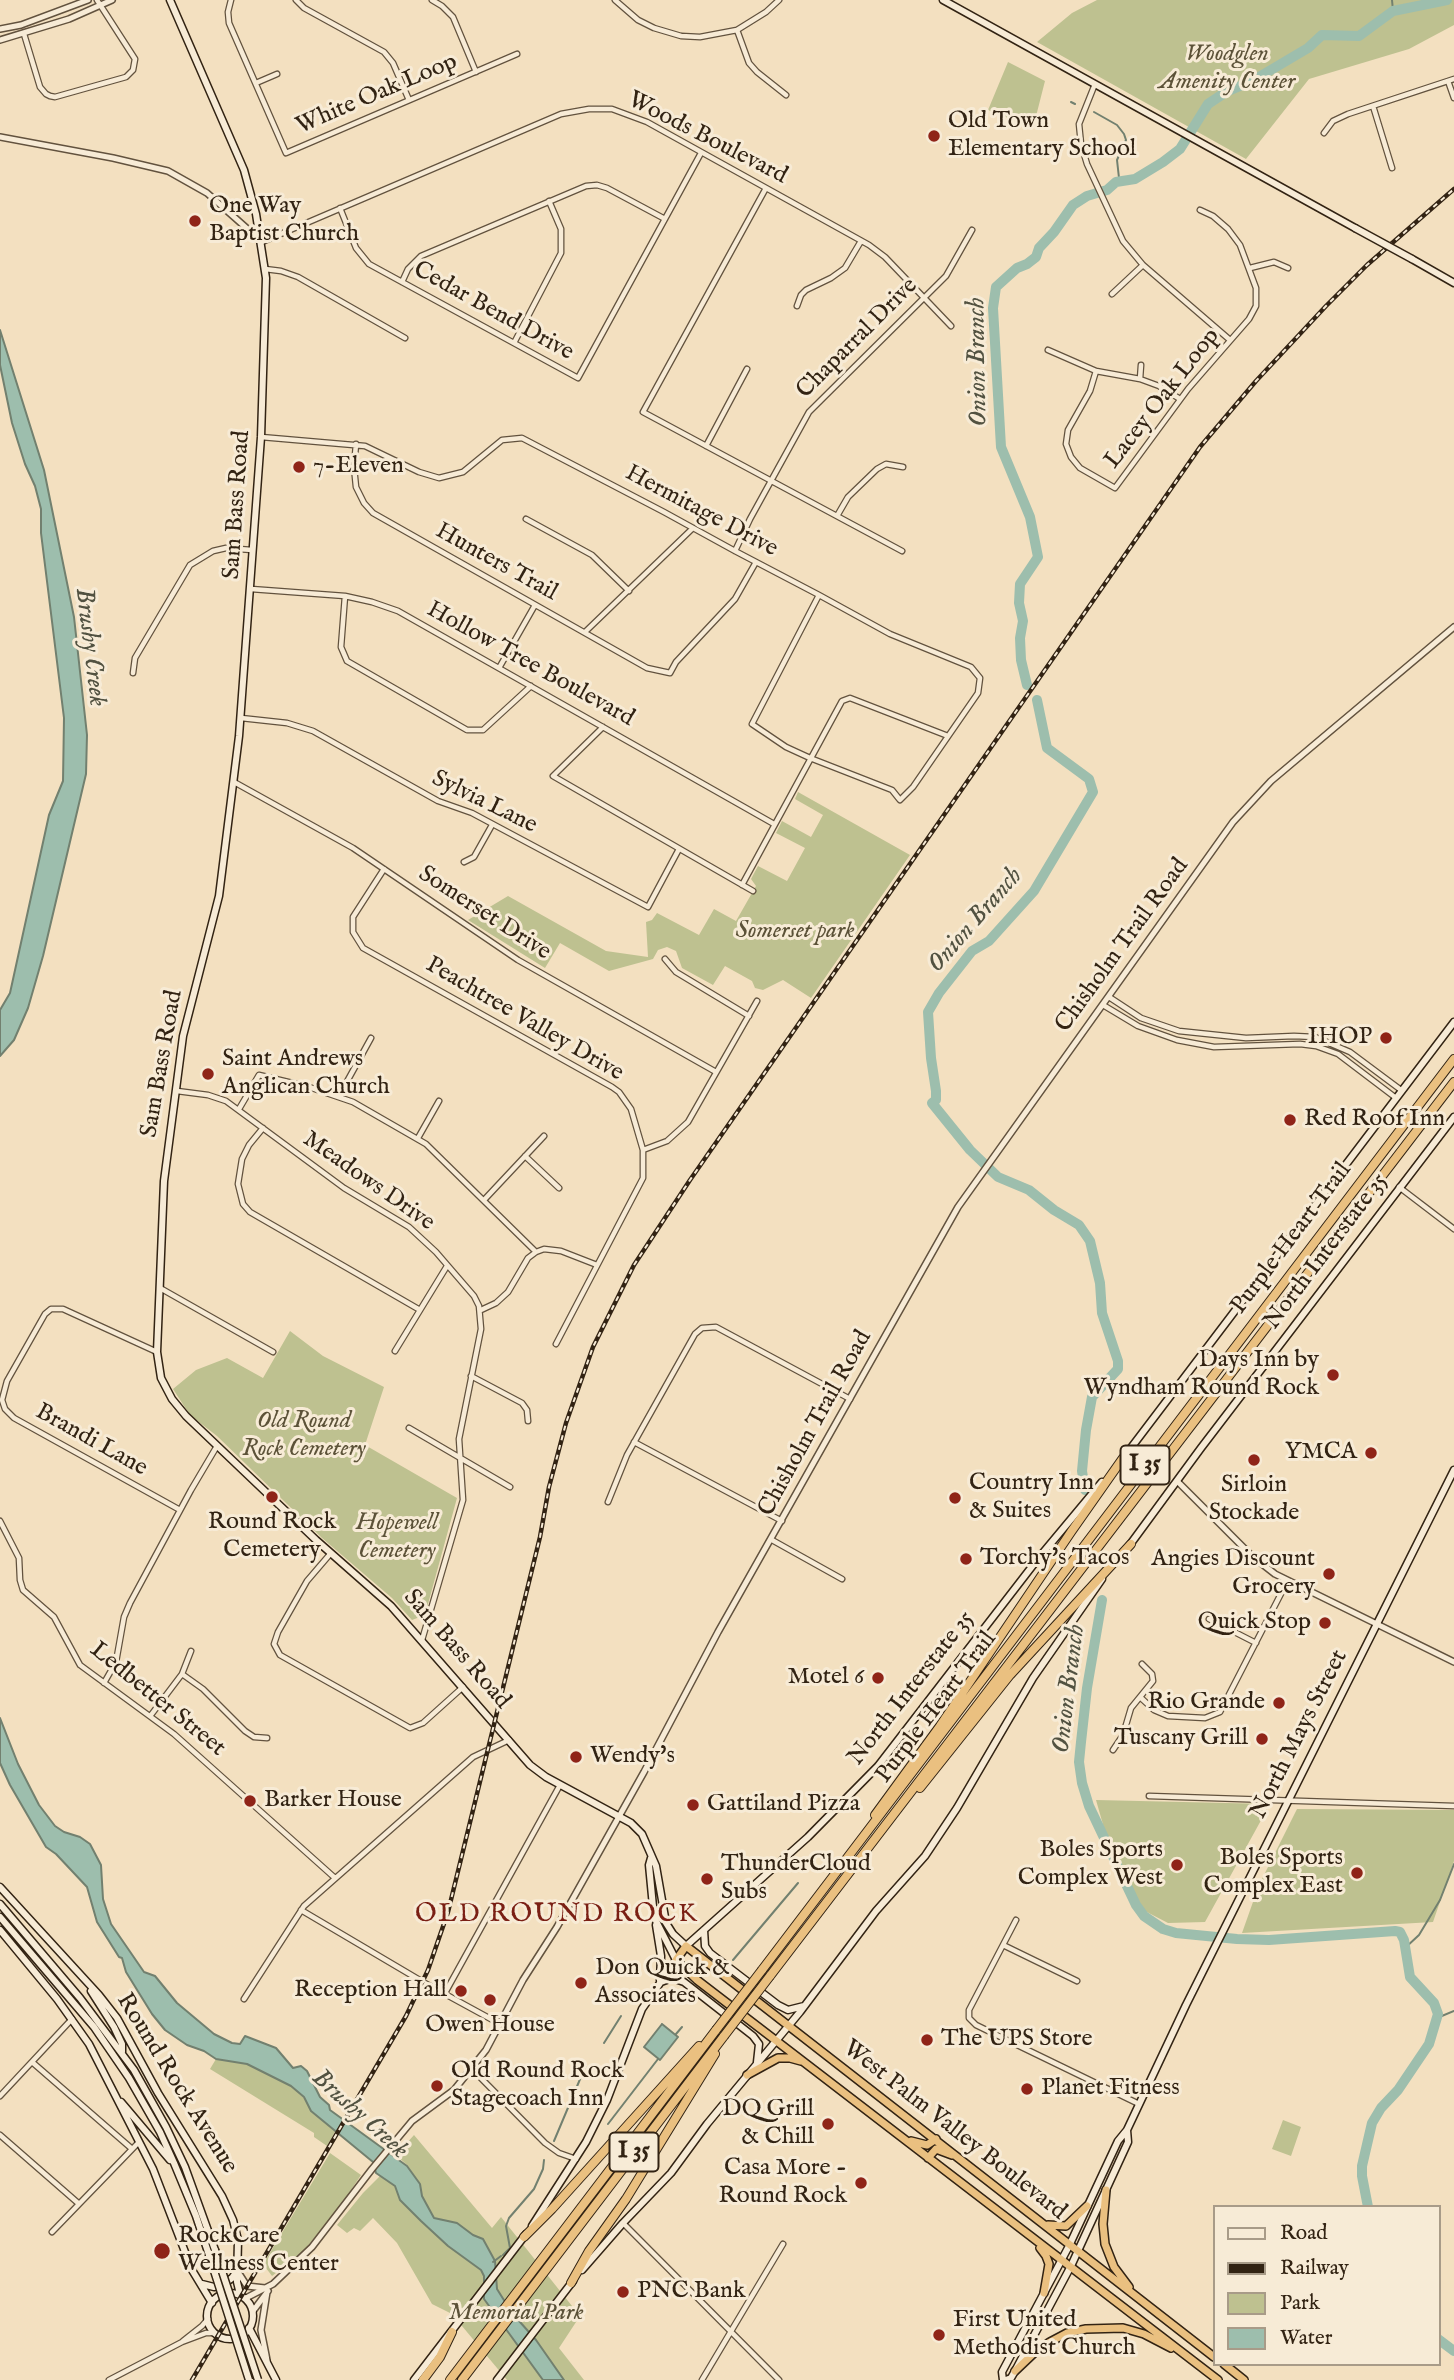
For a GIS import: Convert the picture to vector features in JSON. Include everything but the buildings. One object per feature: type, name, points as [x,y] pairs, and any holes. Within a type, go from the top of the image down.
[{"type":"highway","name":"Purple Heart Trail","points":[[463,2380],[720,2033],[762,1970],[1454,1059]]},
{"type":"highway","name":"Purple Heart Trail","points":[[450,2380],[540,2261],[720,2033],[770,1976],[877,1838],[1454,1082]]},
{"type":"highway","points":[[837,1871],[888,1794],[940,1726],[1123,1458]]},
{"type":"highway","points":[[877,1838],[929,1778],[1010,1675],[1130,1544]]},
{"type":"highway","name":"North Interstate 35","points":[[676,1960],[686,1946]]},
{"type":"highway","name":"West Palm Valley Boulevard","points":[[686,1946],[1155,2311]]},
{"type":"highway","name":"West Palm Valley Boulevard","points":[[676,1960],[697,1980],[1218,2380]]},
{"type":"highway","points":[[522,2239],[690,2054],[720,2033]]},
{"type":"highway","points":[[569,2286],[707,2070],[720,2033]]},
{"type":"highway","points":[[747,2075],[778,2058],[805,2062]]},
{"type":"highway","points":[[901,2136],[921,2145],[927,2145],[936,2139]]},
{"type":"highway","points":[[928,2158],[936,2149],[962,2160]]},
{"type":"highway","points":[[1106,2190],[1103,2230],[1109,2255],[1122,2279],[1155,2311],[1212,2355]]},
{"type":"highway","points":[[1044,2225],[1066,2226],[1087,2206]]},
{"type":"highway","points":[[1025,2232],[1048,2259],[1044,2293]]},
{"type":"highway","points":[[1015,2371],[1050,2342],[1067,2333],[1096,2327],[1124,2328],[1144,2334],[1196,2362]]},
{"type":"highway","points":[[423,2380],[440,2357],[452,2332]]},
{"type":"highway","points":[[1226,2366],[1244,2380]]},
{"type":"main road","name":"Sam Bass Road","points":[[170,0],[235,147],[256,214],[265,269],[265,372],[251,589],[234,782],[219,896],[186,1022],[165,1172],[157,1352],[161,1378],[172,1399],[186,1416],[331,1553],[384,1599],[530,1765],[560,1785],[631,1823],[642,1834],[656,1866],[664,1917],[673,1934],[686,1946]]},
{"type":"main road","points":[[943,0],[1454,283]]},
{"type":"main road","name":"North Interstate 35","points":[[686,1946],[808,1837],[878,1766],[1037,1560],[1123,1458],[1454,1022]]},
{"type":"main road","name":"North Interstate 35","points":[[497,2380],[569,2286],[623,2223],[671,2173],[876,1911],[925,1856],[957,1808],[1032,1678],[1086,1602],[1454,1117]]},
{"type":"main road","name":"North Mays Street","points":[[1127,2130],[1128,2142],[1071,2266],[1011,2378],[1004,2380],[1002,2372],[1069,2246],[1118,2141],[1127,2130],[1213,1951],[1454,1471]]},
{"type":"main road","name":"Sam Bass Road","points":[[651,1858],[649,1865],[654,1917],[676,1960]]},
{"type":"main road","name":"Round Rock Avenue","points":[[0,1887],[117,2018],[158,2093],[225,2201],[238,2240],[237,2282],[243,2296]]},
{"type":"main road","points":[[0,1897],[12,1899]]},
{"type":"main road","points":[[0,1904],[105,2042],[149,2111],[212,2251],[249,2380]]},
{"type":"main road","points":[[0,1917],[80,1998],[122,2053],[155,2107],[185,2167],[258,2380]]},
{"type":"main road","points":[[654,1917],[661,1958],[659,1983],[672,1978],[684,1982],[753,2036],[758,2044],[757,2062]]},
{"type":"main road","points":[[0,1930],[72,2018],[89,2044],[161,2186],[187,2258],[212,2303]]},
{"type":"main road","points":[[704,1930],[705,1946],[710,1953],[768,1998],[788,2010],[804,2006]]},
{"type":"main road","name":"North Interstate 35","points":[[414,2380],[522,2239],[576,2160],[607,2100],[642,2009],[676,1960]]},
{"type":"main road","points":[[83,1977],[114,2027],[122,2044],[122,2053]]},
{"type":"main road","points":[[117,2098],[174,2163]]},
{"type":"main road","points":[[201,2283],[221,2286],[238,2270]]},
{"type":"main road","points":[[224,2294],[243,2296],[253,2311],[249,2328],[240,2336],[232,2338],[215,2333],[208,2319],[212,2303],[224,2294]]},
{"type":"main road","points":[[249,2328],[276,2380]]},
{"type":"street","points":[[0,29],[88,0]]},
{"type":"street","points":[[0,40],[69,19],[99,3],[112,0]]},
{"type":"street","name":"White Oak Loop","points":[[230,0],[229,23],[286,153],[476,72],[453,17],[432,0]]},
{"type":"street","points":[[296,0],[304,8],[384,52],[393,63],[409,100]]},
{"type":"street","points":[[615,0],[638,20],[672,34],[699,37],[737,30],[766,12],[779,0]]},
{"type":"street","points":[[24,34],[40,86],[50,96],[55,97],[126,77],[133,70],[135,59],[99,3]]},
{"type":"street","points":[[737,30],[749,63],[786,95]]},
{"type":"street","points":[[476,72],[517,54]]},
{"type":"street","points":[[256,83],[277,74]]},
{"type":"street","points":[[1324,133],[1333,121],[1451,80],[1454,98]]},
{"type":"street","points":[[1095,84],[1079,124],[1081,144],[1093,177],[1123,241],[1143,265],[1230,340]]},
{"type":"street","points":[[1373,106],[1392,168]]},
{"type":"street","name":"Woods Boulevard","points":[[262,242],[561,114],[579,110],[612,109],[647,122],[861,241],[885,257],[951,326]]},
{"type":"street","points":[[0,138],[121,159],[168,171],[207,193],[262,242]]},
{"type":"street","name":"Cedar Bend Drive","points":[[340,208],[360,255],[369,264],[578,379],[701,153]]},
{"type":"street","points":[[402,282],[408,269],[421,256],[582,187],[597,185],[607,188],[665,219]]},
{"type":"street","points":[[766,188],[643,412],[902,551]]},
{"type":"street","points":[[514,343],[561,253],[561,229],[549,201]]},
{"type":"street","name":"Lacey Oak Loop","points":[[1096,371],[1090,391],[1068,430],[1066,444],[1071,457],[1080,468],[1115,488],[1180,399],[1249,319],[1256,306],[1257,292],[1245,253],[1234,236],[1213,216],[1200,210]]},
{"type":"street","name":"Chaparral Drive","points":[[736,551],[771,481],[814,405],[946,276],[972,230]]},
{"type":"street","points":[[797,306],[806,290],[845,268],[861,241]]},
{"type":"street","points":[[1250,268],[1274,262],[1288,268]]},
{"type":"street","points":[[1111,294],[1143,265]]},
{"type":"street","points":[[265,269],[299,277],[405,338]]},
{"type":"street","points":[[1048,351],[1096,371],[1140,379],[1159,386],[1180,399]]},
{"type":"street","points":[[1140,379],[1142,365]]},
{"type":"street","points":[[706,446],[747,369]]},
{"type":"street","name":"Hermitage Drive","points":[[261,437],[356,444],[382,453],[427,476],[439,478],[463,472],[502,440],[522,438],[890,634],[967,665],[975,670],[980,678],[978,693],[914,787],[900,800],[892,790],[810,758]]},
{"type":"street","name":"Hunters Trail","points":[[356,444],[356,487],[373,513],[647,668],[670,673],[676,662],[735,599],[756,562]]},
{"type":"street","points":[[837,516],[848,497],[877,469],[886,464],[903,467]]},
{"type":"street","points":[[526,519],[592,555],[629,591]]},
{"type":"street","points":[[585,632],[693,528]]},
{"type":"street","points":[[133,673],[135,658],[190,565],[213,551],[226,548],[253,550]]},
{"type":"street","name":"Hollow Tree Boulevard","points":[[251,589],[345,596],[398,611],[774,824]]},
{"type":"street","points":[[345,596],[341,648],[347,662],[467,730],[483,730],[531,686]]},
{"type":"street","points":[[810,758],[786,747],[752,724],[819,596]]},
{"type":"street","points":[[499,667],[535,605]]},
{"type":"street","name":"Chisholm Trail Road","points":[[253,2311],[266,2290],[312,2247],[372,2169],[420,2113],[454,2090],[493,2038],[523,1980],[557,1927],[619,1816],[702,1660],[958,1207],[1036,1097],[1233,822],[1254,798],[1454,627]]},
{"type":"street","points":[[742,885],[839,704],[850,698],[948,736]]},
{"type":"street","name":"Sylvia Lane","points":[[241,718],[287,723],[313,731],[438,801],[472,813],[648,907],[679,849]]},
{"type":"street","points":[[603,727],[553,776],[753,891]]},
{"type":"street","name":"Somerset Drive","points":[[234,782],[353,848],[509,954],[716,1072]]},
{"type":"street","points":[[464,862],[474,857],[492,825]]},
{"type":"street","name":"Peachtree Valley Drive","points":[[384,869],[353,917],[353,932],[363,948],[613,1088],[627,1101],[631,1109],[643,1150],[645,1166],[641,1184],[556,1344]]},
{"type":"street","points":[[665,959],[676,972],[749,1016]]},
{"type":"street","points":[[1109,997],[1141,1018],[1179,1031],[1246,1038],[1315,1037],[1350,1052],[1401,1090]]},
{"type":"street","points":[[643,1150],[667,1141],[682,1129],[757,1001]]},
{"type":"street","points":[[1103,1005],[1138,1026],[1177,1040],[1214,1047],[1300,1044],[1317,1046],[1338,1054],[1396,1098]]},
{"type":"street","points":[[340,1096],[371,1038]]},
{"type":"street","points":[[1366,1075],[1371,1068]]},
{"type":"street","points":[[239,1109],[259,1075],[340,1096],[418,1138],[536,1251]]},
{"type":"street","name":"Meadows Drive","points":[[177,1091],[208,1095],[239,1109],[344,1188],[409,1227],[474,1296],[481,1310]]},
{"type":"street","points":[[418,1138],[439,1101]]},
{"type":"street","points":[[263,1128],[242,1159],[238,1184],[243,1204],[250,1212],[420,1310]]},
{"type":"street","points":[[484,1200],[544,1136]]},
{"type":"street","points":[[525,1156],[559,1188]]},
{"type":"street","points":[[1399,1187],[1454,1229]]},
{"type":"street","points":[[422,1640],[460,1515],[463,1497],[459,1457],[460,1430],[481,1329],[481,1310],[496,1303],[508,1292],[528,1258],[536,1251],[561,1251],[597,1265]]},
{"type":"street","points":[[395,1351],[447,1266]]},
{"type":"street","points":[[160,1288],[273,1352]]},
{"type":"street","name":"Brandi Lane","points":[[157,1352],[63,1309],[51,1309],[45,1314],[7,1381],[2,1399],[5,1409],[14,1418],[180,1510]]},
{"type":"street","points":[[608,1502],[634,1442],[695,1334],[706,1327],[716,1327],[850,1399]]},
{"type":"street","points":[[471,1377],[522,1403],[527,1410],[528,1421]]},
{"type":"street","points":[[409,1428],[510,1487]]},
{"type":"street","points":[[634,1442],[782,1521]]},
{"type":"street","points":[[104,1683],[116,1662],[124,1617],[130,1603],[218,1445]]},
{"type":"street","points":[[1177,1480],[1252,1556],[1287,1582],[1454,1662]]},
{"type":"street","name":"Ledbetter Street","points":[[0,1521],[19,1558],[23,1590],[54,1617],[80,1665],[151,1715],[290,1835],[335,1878]]},
{"type":"street","points":[[772,1540],[842,1579]]},
{"type":"street","points":[[331,1553],[307,1581],[278,1632],[274,1644],[277,1652],[410,1728],[423,1723],[463,1687]]},
{"type":"street","points":[[1140,1697],[1164,1715],[1205,1718],[1216,1715],[1224,1707],[1287,1582]]},
{"type":"street","points":[[1209,1619],[1256,1643]]},
{"type":"street","points":[[151,1715],[182,1674],[191,1651]]},
{"type":"street","points":[[1113,1750],[1123,1735],[1130,1707],[1152,1684],[1153,1678],[1142,1664]]},
{"type":"street","points":[[182,1674],[203,1689],[244,1731],[254,1737],[267,1738]]},
{"type":"street","points":[[244,1998],[301,1910],[473,1757],[509,1740]]},
{"type":"street","points":[[445,1993],[560,1785]]},
{"type":"street","points":[[1149,1796],[1454,1806]]},
{"type":"street","points":[[301,1910],[500,2024]]},
{"type":"street","points":[[1016,1920],[968,2010],[972,2022],[1139,2104]]},
{"type":"street","points":[[1003,1945],[1077,1982]]},
{"type":"street","points":[[0,2096],[72,2018]]},
{"type":"street","points":[[32,2062],[131,2148]]},
{"type":"street","points":[[472,2069],[545,2143],[576,2160]]},
{"type":"street","points":[[0,2135],[78,2203]]},
{"type":"street","points":[[52,2232],[139,2141]]},
{"type":"street","points":[[623,2223],[779,2380]]},
{"type":"street","points":[[702,2380],[783,2244]]},
{"type":"street","points":[[238,2270],[247,2286],[266,2290],[261,2330],[267,2360]]},
{"type":"street","name":"Chisholm Trail Road","points":[[243,2296],[266,2290]]},
{"type":"street","points":[[183,2342],[208,2319]]},
{"type":"street","points":[[109,2380],[183,2342],[206,2333],[215,2333]]},
{"type":"green space","name":"Woodglen Amenity Center","points":[[1097,0],[1454,0],[1454,25],[1409,49],[1309,79],[1246,159],[1037,42],[1072,13]]},
{"type":"green space","points":[[1008,62],[1045,81],[1033,128],[988,110]]},
{"type":"green space","name":"Somerset park","points":[[798,792],[910,855],[811,998],[783,980],[763,990],[755,988],[752,981],[725,966],[713,985],[682,968],[676,951],[667,947],[658,950],[653,959],[609,971],[560,943],[545,968],[468,920],[508,896],[606,951],[648,957],[646,922],[652,920],[657,913],[699,935],[714,909],[736,921],[756,886],[751,879],[758,866],[787,881],[805,848],[776,833],[782,821],[811,837],[823,815],[795,799]]},
{"type":"green space","name":"Old Round Rock Cemetery","points":[[290,1331],[323,1356],[384,1387],[365,1445],[457,1498],[425,1615],[412,1620],[392,1598],[322,1538],[217,1436],[190,1415],[173,1389],[196,1370],[227,1358],[263,1378]]},
{"type":"green space","name":"Boles Sports Complex West","points":[[1096,1800],[1270,1804],[1205,1922],[1168,1923],[1141,1909],[1128,1888],[1108,1842]]},
{"type":"green space","name":"Boles Sports Complex East","points":[[1297,1809],[1454,1810],[1454,1861],[1433,1922],[1242,1933],[1259,1885]]},
{"type":"green space","points":[[216,2059],[247,2064],[291,2086],[304,2098],[311,2111],[336,2130],[327,2146],[314,2137],[314,2133],[210,2069]]},
{"type":"green space","points":[[1283,2120],[1301,2127],[1291,2156],[1272,2149]]},
{"type":"green space","name":"Memorial Park","points":[[414,2135],[492,2228],[501,2217],[580,2316],[559,2348],[584,2380],[507,2380],[452,2314],[432,2304],[397,2243],[373,2218],[360,2231],[354,2228],[347,2233],[337,2225],[363,2193],[380,2176],[384,2177],[395,2186],[400,2200],[421,2221],[448,2246],[481,2270],[483,2275],[473,2235],[457,2223],[434,2218],[422,2196],[420,2184],[396,2155]]},
{"type":"green space","points":[[330,2153],[361,2175],[339,2208],[302,2253],[272,2276],[265,2261]]},
{"type":"water","points":[[0,330],[44,470],[74,617],[87,735],[86,774],[43,956],[28,1008],[14,1040],[0,1056],[0,1010],[10,993],[49,815],[63,781],[64,718],[41,533],[41,509],[12,423],[0,365]]},
{"type":"water","points":[[0,1718],[18,1764],[39,1805],[55,1826],[90,1844],[101,1865],[103,1899],[111,1924],[144,1972],[155,1976],[177,2003],[214,2034],[240,2044],[245,2036],[276,2048],[293,2068],[301,2066],[307,2071],[330,2110],[407,2166],[420,2184],[422,2196],[434,2218],[457,2223],[483,2239],[495,2261],[497,2289],[512,2313],[536,2340],[564,2380],[543,2380],[484,2299],[484,2276],[481,2270],[448,2246],[421,2221],[400,2200],[395,2186],[376,2173],[373,2162],[311,2111],[304,2097],[291,2086],[247,2064],[216,2059],[187,2045],[165,2030],[152,2014],[126,1972],[122,1958],[97,1922],[87,1887],[46,1847],[10,1785],[0,1763]]},
{"type":"water","points":[[662,2024],[678,2037],[660,2060],[644,2047]]},
{"type":"waterway","points":[[1392,0],[1393,11]]},
{"type":"waterway","name":"Onion Branch","points":[[1027,685],[1021,660],[1020,638],[1023,621],[1019,603],[1020,584],[1038,557],[1030,517],[1001,447],[993,308],[996,287],[1017,268],[1036,257],[1039,248],[1073,205],[1087,196],[1107,190],[1116,182],[1135,179],[1180,149],[1208,104],[1226,92],[1254,80],[1308,48],[1322,35],[1359,36],[1393,11],[1447,0]]},
{"type":"waterway","points":[[1071,102],[1075,104]]},
{"type":"waterway","points":[[1094,112],[1117,125],[1126,140],[1117,160],[1119,178],[1116,182]]},
{"type":"waterway","name":"Onion Branch","points":[[1037,700],[1047,748],[1089,779],[1093,792],[1034,891],[989,941],[972,951],[939,993],[928,1012],[936,1091],[936,1100],[932,1103],[970,1150],[998,1177],[1029,1190],[1079,1225],[1090,1241],[1100,1283],[1102,1313],[1118,1361],[1118,1369],[1092,1397],[1082,1471],[1085,1490]]},
{"type":"waterway","name":"Onion Branch","points":[[1102,1600],[1087,1688],[1079,1762],[1089,1806],[1136,1905],[1144,1916],[1163,1929],[1176,1933],[1237,1939],[1269,1940],[1400,1932],[1404,1940],[1410,1977],[1434,2003],[1438,2014],[1429,2044],[1372,2123],[1362,2166],[1368,2205]]},
{"type":"waterway","points":[[1405,1948],[1419,1935],[1440,1900],[1454,1864]]},
{"type":"waterway","points":[[733,1960],[798,1883]]},
{"type":"waterway","points":[[1437,2018],[1454,2011]]},
{"type":"waterway","points":[[604,2043],[621,2016]]},
{"type":"waterway","points":[[676,2034],[682,2027]]},
{"type":"waterway","points":[[608,2124],[658,2059]]},
{"type":"waterway","points":[[554,2141],[586,2065]]},
{"type":"waterway","points":[[503,2255],[510,2248],[506,2226],[509,2218],[534,2189],[544,2160]]},
{"type":"waterway","points":[[493,2262],[501,2256]]},
{"type":"waterway","name":"Onion Branch","points":[[1440,2340],[1454,2351]]},
{"type":"railway","points":[[192,2380],[406,2016],[428,1970],[448,1912],[566,1423],[593,1347],[634,1265],[690,1180],[1200,447],[1256,381],[1326,306],[1367,265],[1454,189]]},
{"type":"place","name":"Old Town Elementary School","points":[[934,136]]},
{"type":"place","name":"One Way Baptist Church","points":[[195,221]]},
{"type":"place","name":"7-Eleven","points":[[299,467]]},
{"type":"place","name":"IHOP","points":[[1386,1038]]},
{"type":"place","name":"Saint Andrews Anglican Church","points":[[208,1074]]},
{"type":"place","name":"Red Roof Inn","points":[[1290,1120]]},
{"type":"place","name":"Days Inn by Wyndham Round Rock","points":[[1333,1375]]},
{"type":"place","name":"YMCA","points":[[1371,1453]]},
{"type":"place","name":"Sirloin Stockade","points":[[1254,1460]]},
{"type":"place","name":"Round Rock Cemetery","points":[[272,1497]]},
{"type":"place","name":"Country Inn & Suites","points":[[955,1498]]},
{"type":"place","name":"Torchy's Tacos","points":[[966,1559]]},
{"type":"place","name":"Angies Discount Grocery","points":[[1329,1574]]},
{"type":"place","name":"Quick Stop","points":[[1325,1623]]},
{"type":"place","name":"Motel 6","points":[[878,1678]]},
{"type":"place","name":"Rio Grande","points":[[1279,1703]]},
{"type":"place","name":"Tuscany Grill","points":[[1262,1739]]},
{"type":"place","name":"Wendy's","points":[[576,1757]]},
{"type":"place","name":"Barker House","points":[[250,1801]]},
{"type":"place","name":"Gattiland Pizza","points":[[693,1805]]},
{"type":"place","name":"Boles Sports Complex West","points":[[1177,1865]]},
{"type":"place","name":"Boles Sports Complex East","points":[[1357,1873]]},
{"type":"place","name":"ThunderCloud Subs","points":[[707,1879]]},
{"type":"place","name":"Don Quick & Associates","points":[[581,1983]]},
{"type":"place","name":"Reception Hall","points":[[461,1991]]},
{"type":"place","name":"Owen House","points":[[490,2000]]},
{"type":"place","name":"The UPS Store","points":[[927,2040]]},
{"type":"place","name":"Old Round Rock Stagecoach Inn","points":[[437,2086]]},
{"type":"place","name":"Planet Fitness","points":[[1027,2089]]},
{"type":"place","name":"DQ Grill & Chill","points":[[828,2124]]},
{"type":"place","name":"Casa More - Round Rock","points":[[861,2183]]},
{"type":"place","name":"RockCare Wellness Center","points":[[162,2251]]},
{"type":"place","name":"PNC Bank","points":[[623,2292]]},
{"type":"place","name":"First United Methodist Church","points":[[939,2335]]},
{"type":"district","name":"OLD ROUND ROCK","points":[[557,1916]]},
{"type":"water label","name":"Brushy Creek","points":[[89,647]]},
{"type":"water label","name":"Brushy Creek","points":[[359,2115]]},
{"type":"park label","name":"Hopewell Cemetery","points":[[397,1538]]}]
